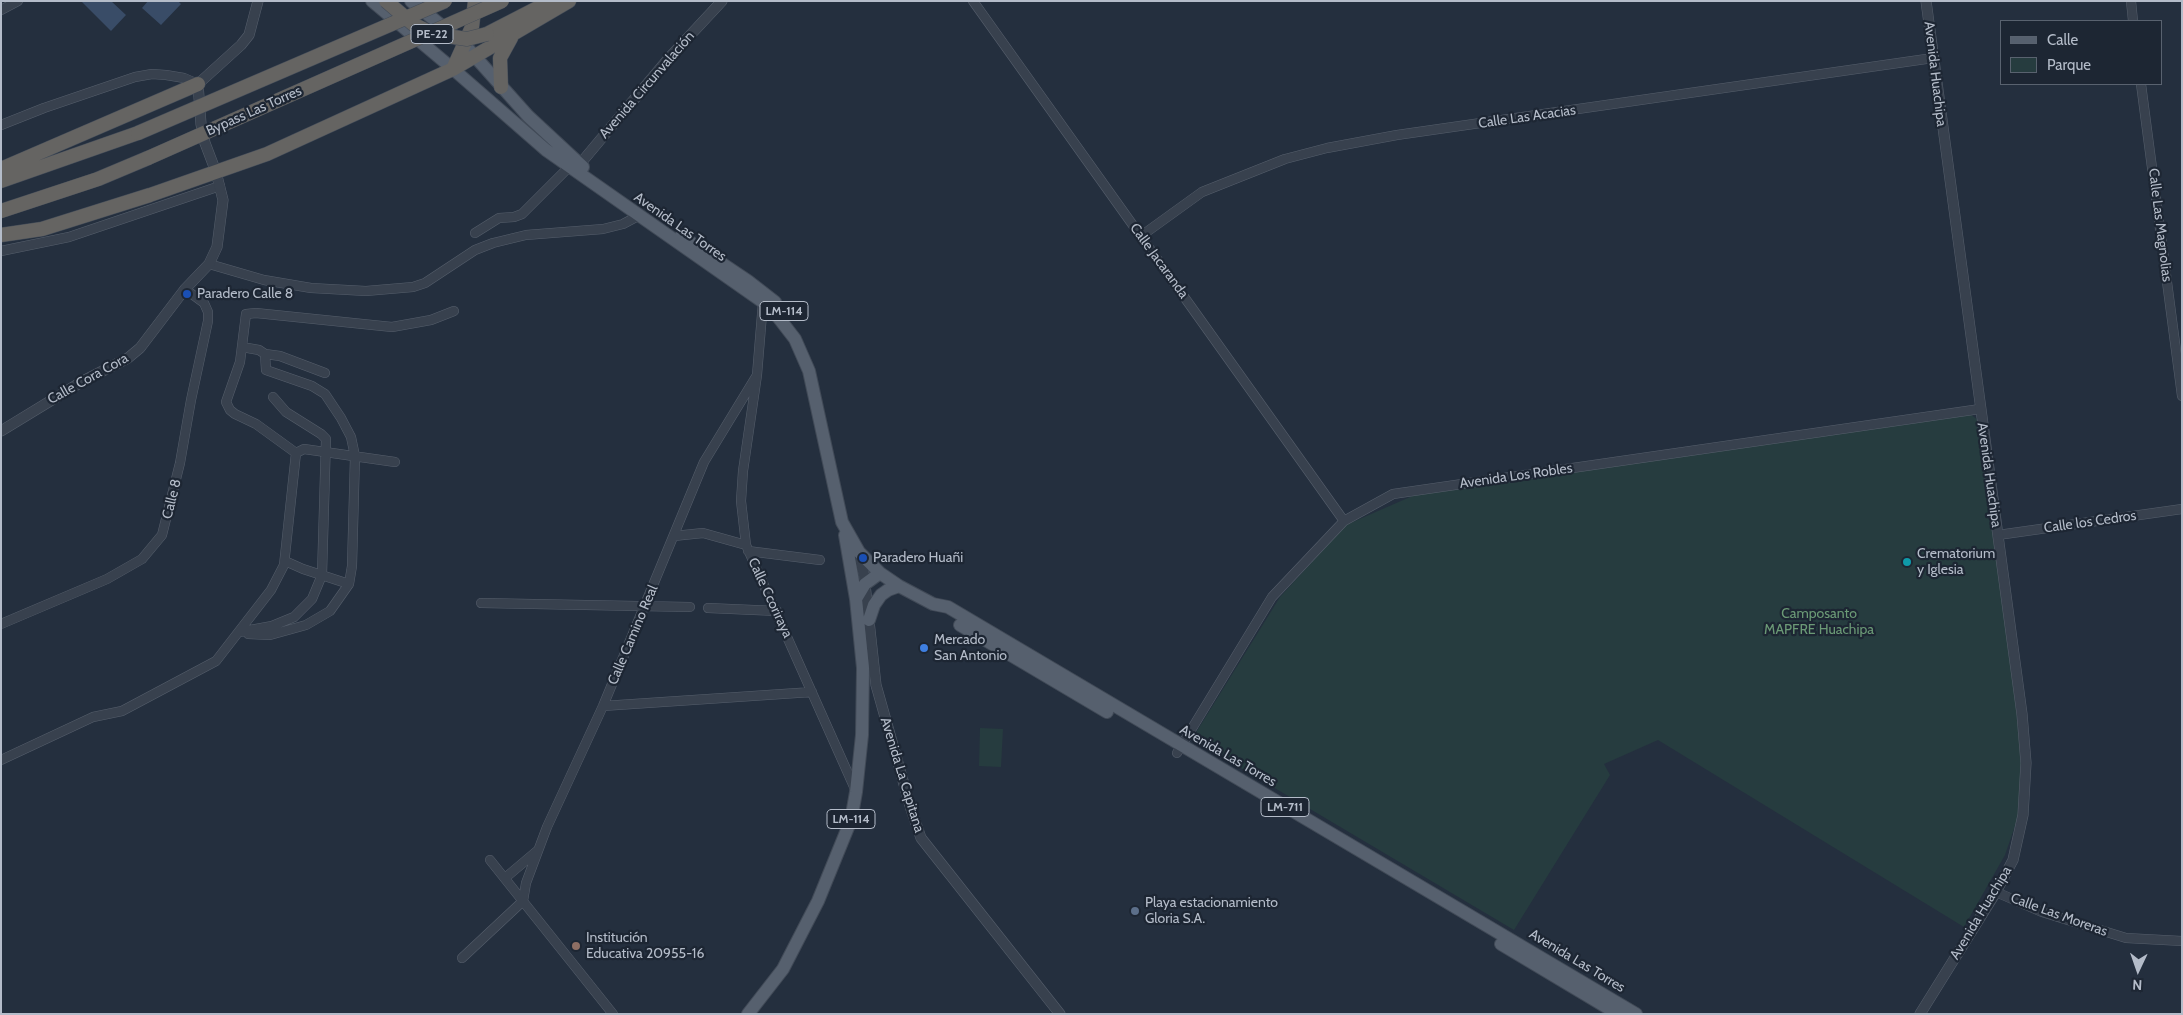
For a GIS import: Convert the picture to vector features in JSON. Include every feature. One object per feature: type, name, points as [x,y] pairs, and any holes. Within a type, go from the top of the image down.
[{"type":"highway","name":"PE-22","points":[[386,1],[413,24],[433,34],[467,39],[488,34],[551,1]]},
{"type":"highway","name":"Bypass Las Torres","points":[[1,181],[138,133],[445,1]]},
{"type":"highway","points":[[453,69],[474,22],[475,1]]},
{"type":"highway","name":"Bypass Las Torres","points":[[1,211],[81,184],[148,158],[502,1]]},
{"type":"highway","points":[[1,235],[42,229],[150,195],[267,154],[453,69],[569,1]]},
{"type":"highway","points":[[501,87],[500,58],[512,36]]},
{"type":"highway","points":[[1,169],[198,84]]},
{"type":"main road","name":"Avenida Las Torres","points":[[372,1],[546,150],[706,251],[776,303],[794,325],[810,352],[818,374],[857,550]]},
{"type":"main road","name":"Avenida Las Torres","points":[[411,1],[476,56],[501,87],[575,167],[638,216],[762,302],[791,332],[806,361],[842,522],[857,550],[880,572],[899,586],[933,604],[943,615],[1636,1014]]},
{"type":"main road","name":"LM-114","points":[[748,1014],[783,969],[818,901],[850,820],[856,792],[862,735],[863,668],[856,599],[842,522]]},
{"type":"main road","points":[[856,599],[865,584],[880,572]]},
{"type":"main road","points":[[869,620],[874,605],[881,595],[899,586]]},
{"type":"main road","name":"Avenida Las Torres","points":[[1179,750],[1618,1014]]},
{"type":"street","points":[[1,10],[18,1]]},
{"type":"street","points":[[1,125],[44,108],[135,77],[152,74],[175,76],[198,84],[241,45],[249,35],[258,1]]},
{"type":"street","name":"Avenida Circunvalación","points":[[575,167],[668,59],[722,1]]},
{"type":"street","name":"Calle Jacaranda","points":[[973,1],[1344,520]]},
{"type":"street","name":"Avenida Huachipa","points":[[1920,1014],[1996,892],[2012,860],[2023,815],[2026,763],[2022,714],[1990,469],[1980,409],[1926,1]]},
{"type":"street","points":[[2130,1],[2133,20]]},
{"type":"street","name":"Calle Las Acacias","points":[[1141,236],[1202,192],[1285,160],[1327,148],[1407,134],[1933,58]]},
{"type":"street","name":"Calle Cora Cora","points":[[1,431],[83,381],[128,358],[140,348],[185,289],[209,264],[217,247],[223,200],[216,172],[205,143],[201,124],[198,84]]},
{"type":"street","name":"Calle Las Magnolias","points":[[2141,85],[2182,396]]},
{"type":"street","points":[[475,233],[499,218],[514,217],[522,214],[575,167]]},
{"type":"street","points":[[1,251],[70,237],[220,186]]},
{"type":"street","points":[[209,264],[264,280],[311,288],[366,291],[413,287],[425,283],[475,250],[493,243],[526,235],[603,230],[623,224],[638,216]]},
{"type":"street","name":"Calle 8","points":[[1,624],[107,579],[142,559],[162,535],[180,463],[208,321],[204,303],[185,289]]},
{"type":"street","name":"Calle Ccoriraya","points":[[762,302],[757,375],[743,471],[741,501],[747,548],[777,611],[856,792]]},
{"type":"street","points":[[296,453],[272,434],[230,410],[226,402],[240,362],[248,313],[392,326],[431,320],[454,311]]},
{"type":"street","points":[[242,347],[259,350],[265,354],[280,356],[325,373]]},
{"type":"street","points":[[239,632],[262,636],[306,625],[330,611],[349,584],[352,566],[355,456],[351,436],[325,394],[312,386],[266,370],[265,354]]},
{"type":"street","name":"Calle Camino Real","points":[[523,901],[526,883],[539,849],[603,706],[704,462],[757,375]]},
{"type":"street","points":[[239,632],[272,626],[294,618],[312,599],[322,575],[326,439],[286,412],[272,397]]},
{"type":"street","name":"Avenida Los Robles","points":[[1179,750],[1272,597],[1344,520],[1393,494],[1980,409]]},
{"type":"street","points":[[296,453],[304,449],[395,462]]},
{"type":"street","points":[[1,760],[93,717],[122,711],[180,682],[216,661],[271,590],[285,561],[296,453]]},
{"type":"street","name":"Calle los Cedros","points":[[1998,535],[2182,509]]},
{"type":"street","points":[[674,536],[703,533],[747,548],[820,560]]},
{"type":"street","name":"Avenida La Capitana","points":[[857,550],[865,584],[876,685],[921,838],[1060,1014]]},
{"type":"street","points":[[285,561],[303,570],[349,584]]},
{"type":"street","points":[[481,603],[690,607]]},
{"type":"street","points":[[708,608],[777,611]]},
{"type":"street","points":[[603,706],[812,692]]},
{"type":"street","points":[[505,878],[539,849]]},
{"type":"street","points":[[490,860],[613,1014]]},
{"type":"street","name":"Calle Las Moreras","points":[[1996,892],[2042,912],[2126,938],[2182,941]]},
{"type":"street","points":[[462,958],[523,901]]},
{"type":"green space","name":"Camposanto MAPFRE Huachipa","points":[[1969,413],[1979,421],[2023,759],[2019,814],[2005,855],[1964,927],[1658,740],[1604,764],[1610,775],[1514,930],[1192,739],[1280,597],[1346,525],[1417,494]]},
{"type":"green space","points":[[980,728],[1003,729],[1001,767],[979,766]]},
{"type":"water","points":[[81,1],[111,1],[126,15],[111,31]]},
{"type":"water","points":[[148,1],[178,1],[181,4],[161,25],[142,8]]},
{"type":"place","name":"Paradero Calle 8","points":[[187,294]]},
{"type":"place","name":"Paradero Huañi","points":[[863,558]]},
{"type":"place","name":"Crematorium y Iglesia","points":[[1907,562]]},
{"type":"place","name":"Mercado San Antonio","points":[[924,648]]},
{"type":"place","name":"Playa estacionamiento Gloria S.A.","points":[[1135,911]]},
{"type":"place","name":"Institución Educativa 20955-16","points":[[576,946]]}]
